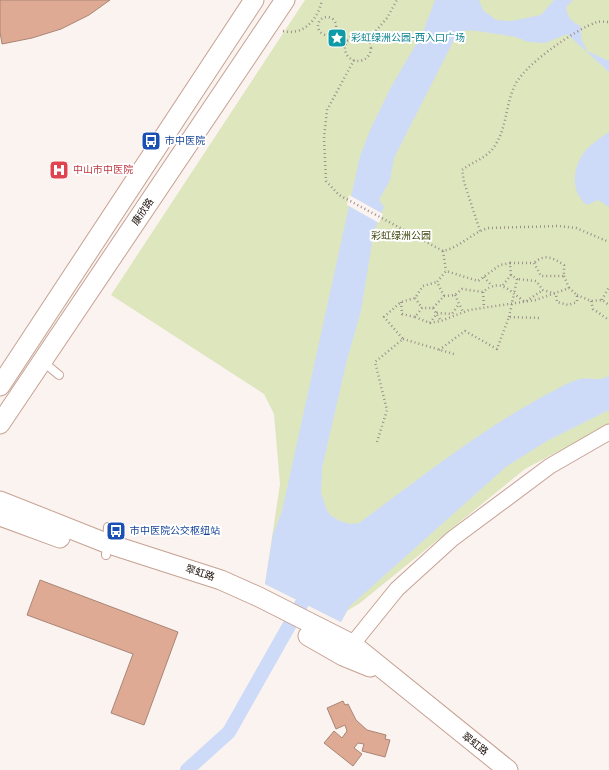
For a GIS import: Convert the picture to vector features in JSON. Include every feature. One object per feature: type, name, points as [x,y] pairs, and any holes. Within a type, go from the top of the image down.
[{"type":"street","points":[[0,386],[254,0]]},
{"type":"street","name":"康欣路","points":[[0,424],[285,0]]},
{"type":"street","points":[[339,646],[397,589],[452,539],[550,466],[609,432]]},
{"type":"street","name":"翠虹路","points":[[0,501],[106,541],[221,580],[256,603],[339,646],[386,673],[508,770]]},
{"type":"street","name":"翠虹路","points":[[0,516],[106,541]]},
{"type":"lane","points":[[42,361],[59,375]]},
{"type":"path","points":[[267,28],[296,32],[304,28],[316,17],[322,0]]},
{"type":"path","points":[[368,40],[387,18],[397,0]]},
{"type":"path","points":[[316,17],[320,21]]},
{"type":"path","points":[[324,18],[333,20],[336,25],[334,31],[330,35],[322,34],[318,26],[320,21],[324,18]]},
{"type":"path","points":[[480,230],[464,182],[462,170],[493,149],[503,133],[514,86],[526,71],[549,50],[598,21],[609,22]]},
{"type":"path","points":[[334,31],[348,41]]},
{"type":"path","points":[[357,35],[368,40],[371,48],[369,55],[362,60],[354,60],[346,51],[348,41],[357,35]]},
{"type":"path","points":[[354,60],[326,110],[324,138],[326,181],[339,195],[443,251],[454,248],[480,230],[489,228],[559,226],[576,228],[609,242]]},
{"type":"path","points":[[443,251],[446,271],[437,282],[423,286],[415,298],[401,302],[384,316],[403,339],[454,354]]},
{"type":"path","points":[[446,271],[478,281],[500,265],[534,263],[540,258],[551,257],[564,265],[564,276],[569,288],[591,301],[602,300],[609,305]]},
{"type":"path","points":[[534,263],[542,276]]},
{"type":"path","points":[[503,285],[511,274],[510,264]]},
{"type":"path","points":[[511,274],[517,279],[536,281],[542,276],[564,276]]},
{"type":"path","points":[[484,276],[491,285]]},
{"type":"path","points":[[439,350],[465,331],[497,349],[509,317],[517,279]]},
{"type":"path","points":[[536,281],[543,290],[556,294]]},
{"type":"path","points":[[437,282],[444,296]]},
{"type":"path","points":[[422,308],[433,308],[444,296],[455,295],[462,289],[483,292],[491,285],[503,285],[525,302]]},
{"type":"path","points":[[602,300],[609,287]]},
{"type":"path","points":[[401,302],[402,314],[430,323],[441,322],[463,312],[525,302],[556,294],[569,288]]},
{"type":"path","points":[[525,302],[543,290]]},
{"type":"path","points":[[483,292],[484,308]]},
{"type":"path","points":[[556,294],[558,302],[568,305],[577,302],[577,294]]},
{"type":"path","points":[[455,295],[463,312]]},
{"type":"path","points":[[415,298],[422,308]]},
{"type":"path","points":[[591,301],[593,309],[609,320]]},
{"type":"path","points":[[437,313],[452,314],[459,304]]},
{"type":"path","points":[[415,318],[422,308]]},
{"type":"path","points":[[433,308],[441,322]]},
{"type":"path","points":[[430,323],[437,313]]},
{"type":"path","points":[[509,317],[541,318]]},
{"type":"path","points":[[377,442],[387,410],[375,362],[403,339]]},
{"type":"green space","name":"彩虹绿洲公园","points":[[305,0],[609,0],[609,424],[525,469],[360,603],[347,611],[341,622],[265,584],[280,484],[274,414],[264,394],[111,295]]},
{"type":"water","points":[[435,0],[479,0],[483,10],[496,20],[511,21],[541,15],[554,0],[573,0],[566,7],[569,16],[575,23],[581,26],[581,38],[587,51],[609,61],[609,72],[567,34],[545,43],[528,42],[516,37],[467,30],[456,36],[394,158],[390,180],[379,200],[384,207],[374,231],[361,311],[347,360],[322,468],[321,493],[326,508],[330,515],[340,521],[350,524],[359,523],[504,419],[570,382],[584,379],[602,379],[609,375],[609,410],[547,441],[507,466],[349,607],[341,622],[265,584],[273,534],[282,511],[360,156],[371,128],[391,87],[422,34]]},
{"type":"water","points":[[609,132],[609,207],[598,200],[587,205],[578,194],[576,188],[575,174],[579,160],[588,148]]},
{"type":"pier","points":[[349,195],[383,214],[379,223],[347,205]]},
{"type":"building","points":[[0,0],[110,0],[89,15],[61,29],[32,38],[2,44],[0,32]]},
{"type":"building","points":[[40,580],[178,632],[144,725],[111,713],[133,654],[27,615]]},
{"type":"building","points":[[343,701],[345,705],[348,704],[356,720],[367,730],[386,735],[385,739],[390,740],[385,757],[362,751],[364,744],[358,743],[354,748],[362,754],[353,766],[324,743],[334,731],[342,738],[347,731],[345,725],[336,729],[327,708]]},
{"type":"waterway","points":[[187,770],[229,732],[302,603]]},
{"type":"place","name":"彩虹绿洲公园-西入口广场","points":[[337,38]]},
{"type":"place","name":"市中医院","points":[[151,141]]},
{"type":"place","name":"中山市中医院","points":[[59,170]]},
{"type":"place","name":"市中医院公交枢纽站","points":[[116,531]]}]
